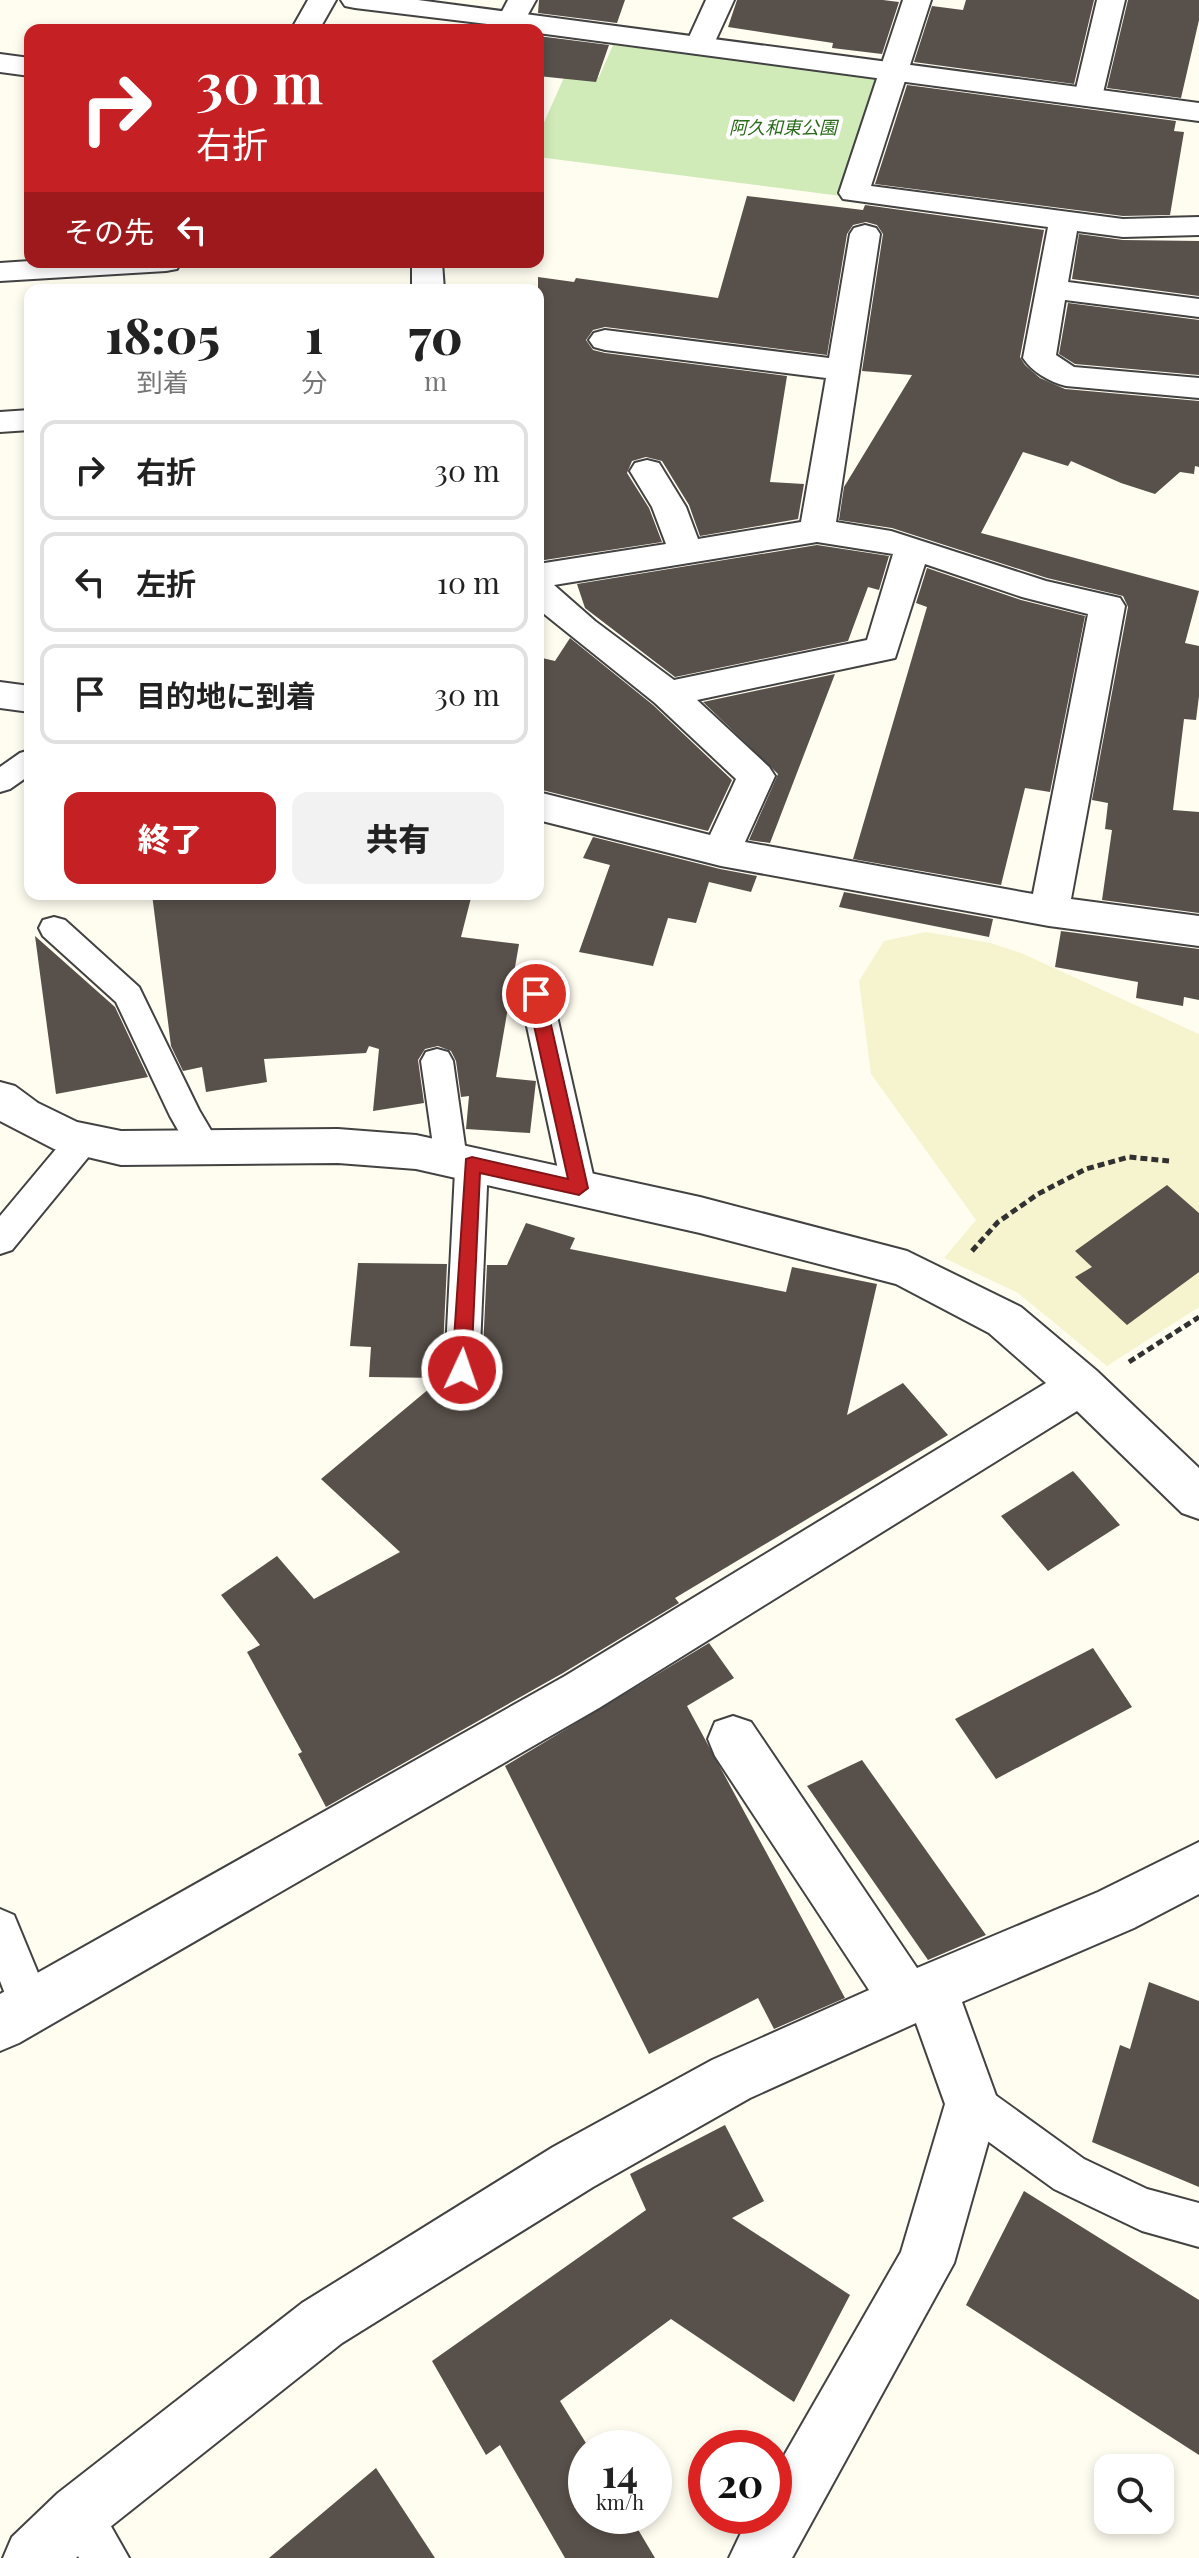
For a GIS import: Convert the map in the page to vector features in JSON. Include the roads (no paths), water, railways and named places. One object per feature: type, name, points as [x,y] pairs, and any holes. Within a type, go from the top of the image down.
[{"type":"street","points":[[308,24],[322,0]]},
{"type":"street","points":[[355,0],[516,10],[699,46],[1199,112]]},
{"type":"street","points":[[699,46],[720,0]]},
{"type":"street","points":[[917,0],[854,193],[1123,228],[1199,226]]},
{"type":"street","points":[[1088,97],[1111,0]]},
{"type":"street","points":[[0,63],[24,66]]},
{"type":"street","points":[[1064,221],[1039,358],[1066,376],[1199,388]]},
{"type":"street","points":[[817,531],[865,234]]},
{"type":"street","points":[[0,272],[145,268]]},
{"type":"street","points":[[1050,289],[1199,308]]},
{"type":"street","points":[[605,340],[843,370]]},
{"type":"street","points":[[0,422],[24,420]]},
{"type":"street","points":[[647,471],[669,507],[686,552]]},
{"type":"street","points":[[544,575],[817,531],[848,532],[912,549],[1068,601],[1107,606],[1049,911]]},
{"type":"street","points":[[668,694],[882,649],[912,549]]},
{"type":"street","points":[[544,595],[582,629],[668,694],[756,776],[721,852]]},
{"type":"street","points":[[0,695],[24,698]]},
{"type":"street","points":[[544,808],[721,852],[1049,911],[1199,931]]},
{"type":"street","points":[[0,1098],[23,1115],[83,1140],[121,1148],[338,1146],[416,1152],[700,1215],[907,1269],[1005,1320],[1084,1388],[1199,1498]]},
{"type":"street","points":[[16,2016],[582,1692],[1084,1388]]},
{"type":"street","points":[[733,1739],[919,1994],[972,2104],[926,2263],[759,2558]]},
{"type":"street","points":[[33,2558],[92,2536],[322,2323],[573,2167],[731,2079],[1116,1910],[1199,1867]]},
{"type":"lane","points":[[0,782],[24,764]]},
{"type":"lane","points":[[54,928],[128,995],[186,1116],[206,1149]]},
{"type":"lane","points":[[536,994],[579,1188]]},
{"type":"lane","points":[[437,1061],[461,1162],[462,1370]]},
{"type":"lane","points":[[0,1240],[83,1140]]},
{"type":"lane","points":[[0,1929],[16,2016]]},
{"type":"lane","points":[[972,2104],[1069,2174],[1142,2209],[1199,2225]]},
{"type":"park label","name":"阿久和東公園","points":[[783,127]]}]
